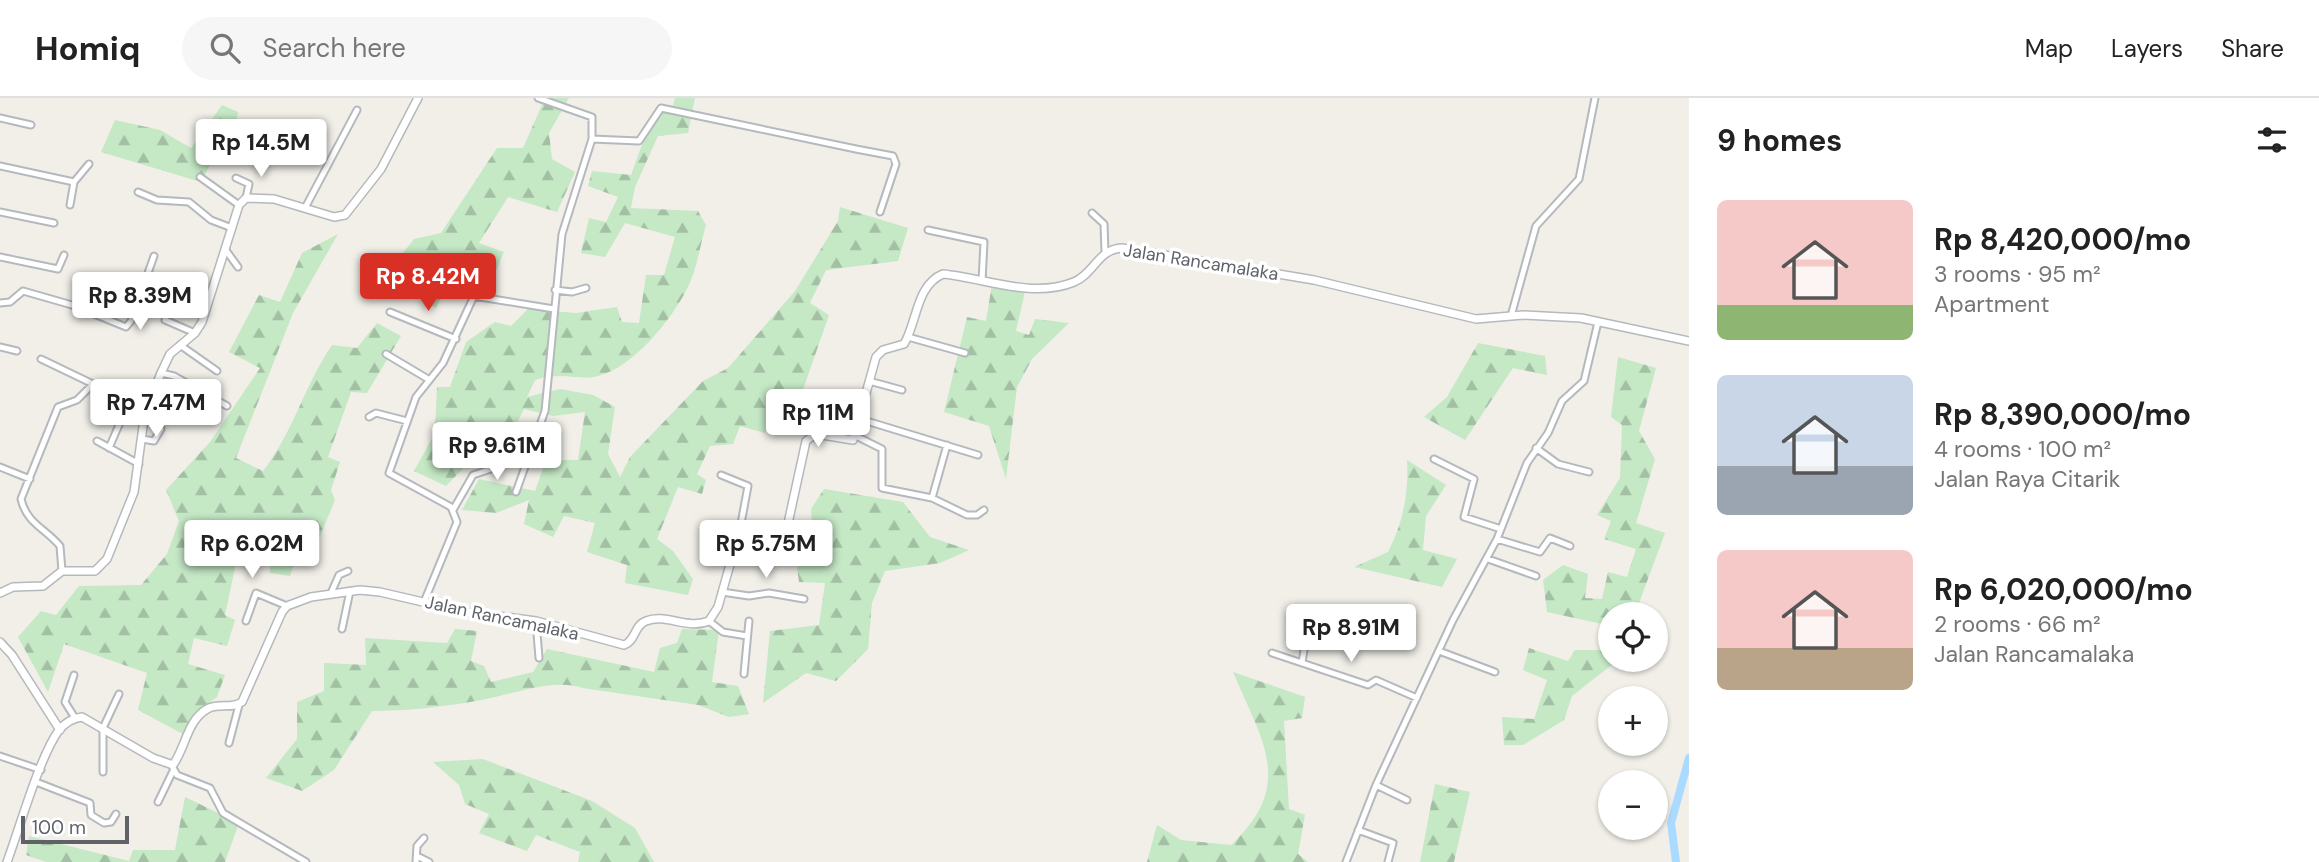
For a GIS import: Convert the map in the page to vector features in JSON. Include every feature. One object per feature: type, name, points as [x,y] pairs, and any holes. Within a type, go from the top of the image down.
[{"type":"street","points":[[246,198],[274,199],[334,216],[350,211],[381,169],[418,98]]},
{"type":"street","points":[[516,492],[545,411],[562,234],[592,139],[592,117],[538,98]]},
{"type":"street","points":[[1511,316],[1536,226],[1578,179],[1595,98]]},
{"type":"street","points":[[592,139],[639,141],[661,108],[856,149],[885,152],[893,156],[895,164],[880,212]]},
{"type":"street","points":[[305,208],[356,110]]},
{"type":"street","points":[[0,118],[31,125]]},
{"type":"street","points":[[70,205],[74,182],[89,164]]},
{"type":"street","points":[[0,166],[74,182]]},
{"type":"street","points":[[200,177],[239,205]]},
{"type":"street","points":[[0,593],[7,588],[43,586],[62,571],[91,572],[107,559],[134,492],[145,412],[170,354],[195,333],[202,322],[239,205],[246,198],[249,184],[236,178]]},
{"type":"street","points":[[138,192],[157,200],[189,202],[212,220],[232,228]]},
{"type":"street","points":[[0,212],[54,223]]},
{"type":"street","points":[[1092,213],[1104,224],[1105,253]]},
{"type":"street","points":[[928,230],[984,242],[982,281]]},
{"type":"street","name":"Jalan Rancamalaka","points":[[908,337],[922,297],[935,277],[946,274],[1033,288],[1062,285],[1081,278],[1105,253],[1122,248],[1226,263],[1410,301],[1476,319],[1511,316],[1572,317],[1689,341]]},
{"type":"street","points":[[225,249],[238,267]]},
{"type":"street","points":[[0,257],[58,269],[64,255]]},
{"type":"street","points":[[0,303],[10,302],[23,291],[72,305],[126,327],[131,321],[154,256]]},
{"type":"street","points":[[555,290],[572,292],[586,288]]},
{"type":"street","points":[[141,289],[168,298],[170,305],[165,320],[195,333]]},
{"type":"street","points":[[424,602],[457,522],[453,510],[391,476],[390,470],[416,397],[443,363],[474,296],[483,295],[554,309]]},
{"type":"street","points":[[390,312],[456,339]]},
{"type":"street","points":[[1346,862],[1376,785],[1460,606],[1488,559],[1536,447],[1548,433],[1562,401],[1584,381],[1598,322]]},
{"type":"street","points":[[740,529],[777,532],[787,528],[808,437],[818,434],[849,441],[856,436],[878,353],[904,344],[908,337],[965,353]]},
{"type":"street","points":[[180,345],[217,371]]},
{"type":"street","points":[[0,347],[17,351]]},
{"type":"street","points":[[386,354],[428,379]]},
{"type":"street","points":[[41,359],[145,412]]},
{"type":"street","points":[[161,373],[174,376],[227,406]]},
{"type":"street","points":[[869,381],[902,390]]},
{"type":"street","points":[[62,571],[60,546],[25,513],[21,499],[58,407],[77,400],[93,384]]},
{"type":"street","points":[[109,448],[128,404]]},
{"type":"street","points":[[369,417],[376,413],[407,421]]},
{"type":"street","points":[[860,419],[978,455]]},
{"type":"street","points":[[142,439],[154,441],[161,429]]},
{"type":"street","points":[[856,436],[882,449],[882,488],[932,498],[964,515],[977,515],[984,510]]},
{"type":"street","points":[[97,441],[139,464]]},
{"type":"street","points":[[453,510],[473,475],[497,467],[521,443],[534,441]]},
{"type":"street","points":[[932,498],[947,445]]},
{"type":"street","points":[[1536,447],[1558,464],[1589,472]]},
{"type":"street","points":[[1434,459],[1475,479],[1464,517],[1501,529]]},
{"type":"street","points":[[0,467],[30,479]]},
{"type":"street","points":[[721,475],[748,486],[740,529],[722,592],[709,621],[723,632],[747,636]]},
{"type":"street","points":[[1497,539],[1540,552],[1550,538],[1570,546]]},
{"type":"street","points":[[1488,559],[1536,576]]},
{"type":"street","points":[[331,593],[339,575],[348,571]]},
{"type":"street","points":[[342,629],[350,591]]},
{"type":"street","name":"Jalan Rancamalaka","points":[[287,606],[331,593],[380,592],[466,612],[536,621],[624,645],[631,642],[638,627],[647,620],[659,619],[685,625],[709,621]]},
{"type":"street","points":[[722,592],[749,596],[769,593],[804,599]]},
{"type":"street","points":[[229,743],[239,705],[287,606],[256,593],[246,621]]},
{"type":"street","points":[[536,621],[539,657]]},
{"type":"street","points":[[744,674],[750,621]]},
{"type":"street","points":[[1302,662],[1308,627]]},
{"type":"street","points":[[0,642],[12,655],[61,729]]},
{"type":"street","points":[[1439,651],[1495,673]]},
{"type":"street","points":[[1272,653],[1368,685],[1376,680],[1417,698]]},
{"type":"street","points":[[74,675],[65,702],[74,719]]},
{"type":"street","points":[[103,772],[103,728],[119,694]]},
{"type":"street","points":[[158,802],[193,724],[202,713],[217,706],[239,705]]},
{"type":"street","points":[[7,862],[36,782],[61,729],[74,719],[86,719],[210,788],[223,813],[306,862]]},
{"type":"street","points":[[0,756],[41,770]]},
{"type":"street","points":[[36,782],[88,801],[92,806],[90,815],[99,821],[111,822],[116,814]]},
{"type":"street","points":[[1376,785],[1407,800]]},
{"type":"street","points":[[1358,830],[1392,843],[1388,862]]},
{"type":"street","points":[[424,838],[417,846],[417,860],[429,862]]},
{"type":"street","points":[[286,861],[288,852]]},
{"type":"green space","points":[[545,98],[569,98],[549,133],[552,159],[575,172],[557,212],[508,197],[479,243],[504,252],[495,273],[459,259],[436,308],[386,274],[414,239],[441,233],[497,148],[523,148]]},
{"type":"green space","points":[[675,98],[695,98],[688,133],[658,136],[635,187],[631,208],[698,211],[706,225],[688,287],[662,327],[625,363],[598,376],[553,376],[535,380],[527,397],[560,389],[593,395],[615,407],[608,454],[620,477],[630,457],[703,381],[728,368],[795,291],[838,221],[840,207],[908,228],[898,261],[826,270],[810,303],[829,315],[790,427],[770,421],[765,433],[740,426],[733,444],[710,446],[697,474],[706,480],[702,494],[678,487],[657,539],[673,551],[693,579],[688,595],[625,583],[627,565],[587,552],[595,523],[564,516],[553,537],[524,524],[529,500],[496,513],[462,510],[479,479],[535,491],[546,460],[578,460],[585,412],[553,416],[524,409],[515,427],[528,434],[519,456],[484,447],[446,486],[414,471],[435,433],[437,387],[450,387],[466,342],[495,322],[511,326],[528,309],[576,313],[617,307],[622,322],[639,323],[646,275],[664,275],[675,237],[625,223],[605,257],[581,253],[589,218],[606,222],[618,197],[588,186],[592,171],[631,175],[653,115],[672,109]]},
{"type":"green space","points":[[222,105],[238,112],[235,131],[247,137],[240,154],[212,161],[201,182],[101,152],[115,120],[160,130],[191,148]]},
{"type":"green space","points":[[338,234],[293,313],[236,458],[263,471],[282,442],[332,345],[357,348],[377,323],[401,336],[367,393],[351,392],[328,457],[340,462],[331,490],[335,500],[315,548],[302,540],[290,576],[270,573],[270,554],[239,549],[225,615],[235,620],[227,646],[194,638],[188,664],[225,675],[217,697],[198,711],[183,734],[138,710],[147,673],[64,644],[48,692],[18,637],[41,611],[56,615],[79,586],[141,585],[167,554],[179,521],[166,490],[210,442],[260,368],[229,352],[259,295],[280,302],[302,253]]},
{"type":"green space","points":[[992,284],[1026,287],[1016,331],[1029,335],[1035,319],[1069,323],[1032,359],[1017,387],[1006,479],[989,426],[944,412],[967,317],[986,321]]},
{"type":"green space","points":[[1478,343],[1545,356],[1547,375],[1513,368],[1465,440],[1424,417],[1447,397]]},
{"type":"green space","points":[[1618,357],[1656,368],[1639,431],[1655,459],[1636,523],[1665,533],[1639,602],[1598,602],[1598,623],[1547,612],[1543,580],[1563,565],[1588,574],[1585,598],[1602,599],[1608,572],[1627,577],[1636,549],[1604,539],[1611,521],[1597,515],[1620,478],[1622,425],[1611,417]]},
{"type":"green space","points":[[1407,460],[1446,485],[1426,516],[1423,550],[1457,559],[1442,587],[1354,567],[1388,552],[1404,508]]},
{"type":"green space","points":[[824,489],[903,502],[930,537],[969,550],[940,563],[885,571],[872,603],[868,649],[836,681],[806,673],[763,703],[770,631],[819,625],[825,583],[799,582],[797,568],[813,546],[811,509]]},
{"type":"green space","points":[[455,629],[477,631],[471,661],[484,666],[491,682],[533,672],[547,649],[654,672],[660,648],[677,643],[682,629],[719,630],[712,682],[738,686],[749,714],[729,717],[698,705],[570,685],[544,686],[450,705],[372,711],[334,770],[302,791],[266,778],[297,739],[297,702],[324,691],[324,663],[366,665],[365,638],[447,643]]},
{"type":"green space","points":[[1529,648],[1568,661],[1575,650],[1598,650],[1598,672],[1603,672],[1572,696],[1564,720],[1523,745],[1504,745],[1502,717],[1534,719],[1547,680],[1523,670]]},
{"type":"green space","points":[[1233,672],[1305,697],[1302,718],[1284,721],[1289,809],[1305,815],[1298,854],[1308,862],[1147,862],[1157,825],[1181,840],[1231,845],[1251,823],[1263,802],[1268,782],[1267,762],[1262,741]]},
{"type":"green space","points":[[483,759],[592,801],[635,828],[654,862],[578,862],[580,852],[536,835],[527,851],[479,833],[489,814],[465,804],[459,785],[433,762]]},
{"type":"green space","points":[[1435,784],[1470,792],[1454,862],[1420,862]]},
{"type":"green space","points":[[185,797],[239,823],[225,862],[46,862],[26,855],[29,836],[129,861],[133,850],[175,850]]},
{"type":"waterway","points":[[1676,862],[1671,823],[1689,758]]}]
